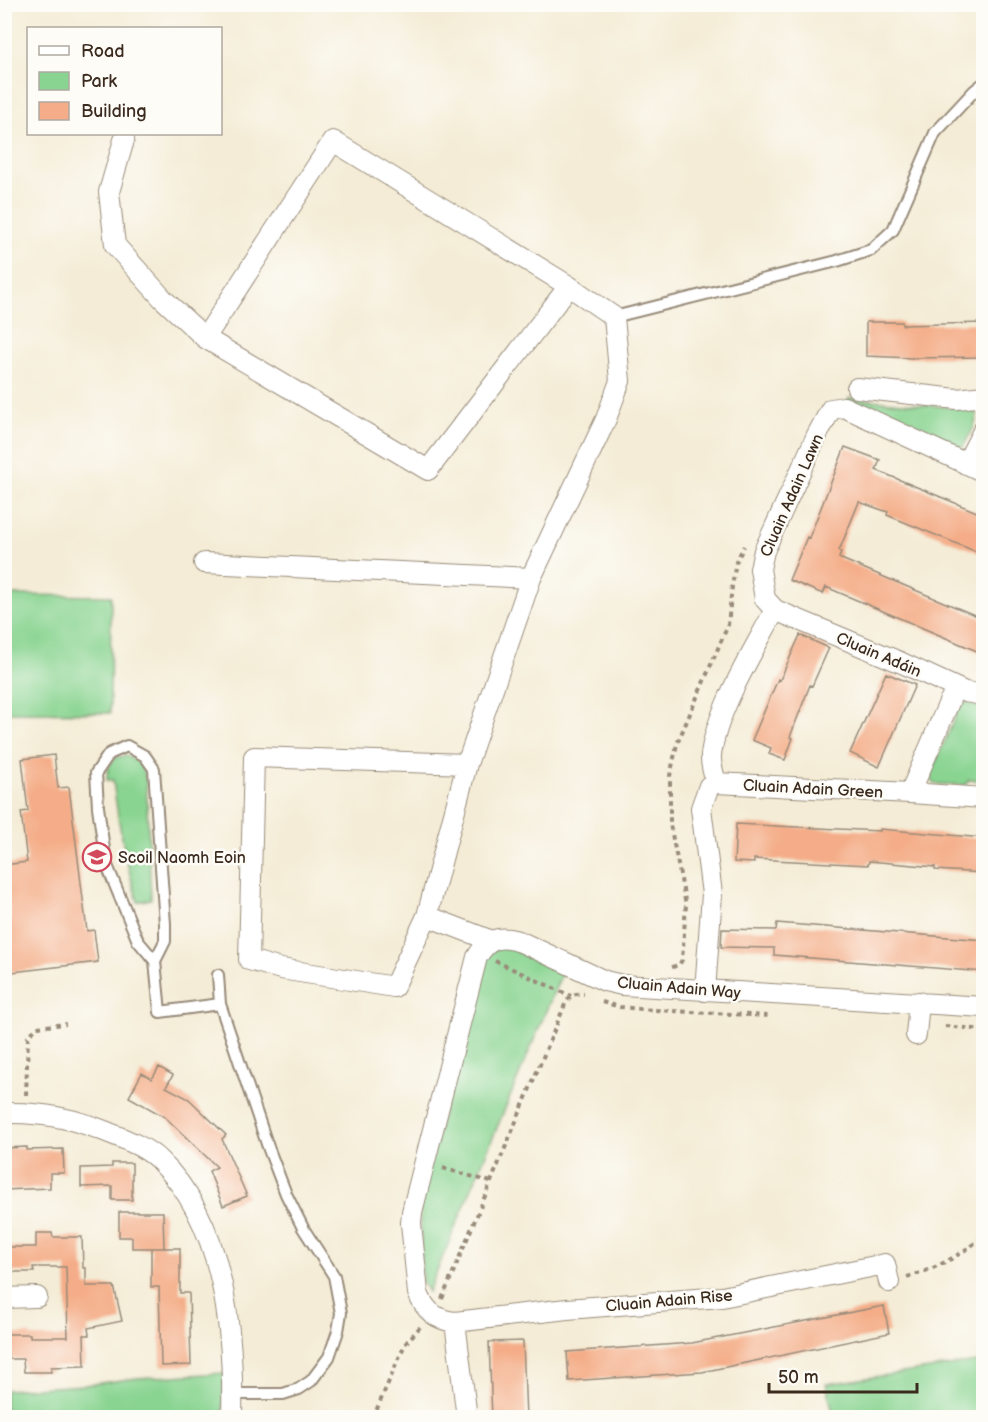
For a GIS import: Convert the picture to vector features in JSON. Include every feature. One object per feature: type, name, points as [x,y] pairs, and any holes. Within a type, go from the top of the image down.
[{"type":"street","points":[[124,140],[110,192],[115,245],[163,300],[205,338],[428,470],[569,286]]},
{"type":"street","points":[[205,338],[333,141],[569,286],[614,317],[620,381],[606,419],[531,578],[467,764],[426,916],[394,987],[281,969],[249,960],[254,757],[467,764]]},
{"type":"street","points":[[857,388],[957,399],[984,396]]},
{"type":"street","name":"Cluain Adain Lawn","points":[[775,610],[765,599],[760,569],[764,551],[817,435],[831,410],[844,407],[975,468]]},
{"type":"street","points":[[975,468],[984,429]]},
{"type":"street","points":[[204,563],[531,578]]},
{"type":"street","points":[[705,990],[712,894],[701,808],[710,786],[716,783],[710,757],[718,727],[737,682],[775,610]]},
{"type":"street","name":"Cluain Adáin","points":[[775,610],[965,692],[984,695]]},
{"type":"street","points":[[950,700],[910,792],[984,798]]},
{"type":"street","name":"Cluain Adain Green","points":[[716,783],[910,792]]},
{"type":"street","name":"Cluain Adain Way","points":[[426,916],[485,947],[507,937],[605,981],[622,985],[984,1007]]},
{"type":"street","points":[[435,1317],[422,1303],[418,1293],[411,1223],[412,1212],[485,947]]},
{"type":"street","points":[[917,1029],[919,1002]]},
{"type":"street","points":[[4,1113],[62,1117],[97,1128],[128,1141],[158,1158],[178,1180],[197,1210],[210,1243],[222,1286],[229,1331],[232,1418]]},
{"type":"street","name":"Cluain Adain Rise","points":[[435,1317],[455,1322],[567,1309],[722,1298],[885,1264],[889,1282]]},
{"type":"street","points":[[4,1298],[37,1298]]},
{"type":"street","points":[[455,1322],[467,1418]]},
{"type":"lane","points":[[614,317],[837,261],[871,250],[893,230],[935,133],[984,83]]},
{"type":"lane","points":[[155,961],[138,941],[106,863],[98,807],[96,773],[109,754],[127,746],[145,756],[154,769],[165,924],[165,941],[155,961],[160,1012],[220,1004]]},
{"type":"lane","points":[[218,975],[220,1004],[275,1166],[303,1228],[334,1276],[341,1313],[338,1331],[329,1357],[310,1381],[299,1389],[283,1395],[232,1394]]},
{"type":"path","points":[[485,947],[571,996]]},
{"type":"path","points":[[373,1418],[405,1344],[417,1328],[435,1317],[562,1012],[571,996],[577,993],[592,997]]},
{"type":"path","points":[[598,1000],[620,1007],[653,1010],[775,1016]]},
{"type":"path","points":[[27,1113],[28,1037],[37,1027],[66,1024]]},
{"type":"path","points":[[917,1029],[984,1030]]},
{"type":"path","points":[[424,1163],[491,1182]]},
{"type":"path","points":[[889,1282],[924,1272],[954,1259],[984,1236]]},
{"type":"green space","points":[[849,398],[966,407],[977,415],[974,427],[963,447],[950,447],[848,401]]},
{"type":"green space","points":[[5,595],[111,596],[110,713],[5,712]]},
{"type":"green space","points":[[966,702],[983,709],[983,780],[969,780],[965,785],[934,784],[930,776],[933,768],[960,706]]},
{"type":"green space","points":[[128,756],[140,765],[146,779],[151,899],[138,902],[122,842],[113,780],[107,780],[109,767],[116,757]]},
{"type":"green space","points":[[503,945],[562,973],[428,1292],[422,1282],[420,1200],[484,956]]},
{"type":"green space","points":[[983,1361],[983,1417],[834,1417],[826,1384]]},
{"type":"green space","points":[[224,1373],[223,1417],[5,1418],[5,1390]]},
{"type":"building","points":[[866,322],[902,322],[902,325],[984,323],[984,357],[866,356]]},
{"type":"building","points":[[845,447],[880,460],[876,470],[984,515],[984,555],[887,515],[888,512],[859,502],[839,551],[841,552],[839,558],[984,619],[984,654],[826,587],[823,594],[789,580],[807,537],[809,538]]},
{"type":"building","points":[[800,635],[829,648],[812,686],[810,685],[790,737],[793,738],[785,760],[769,754],[771,748],[752,740]]},
{"type":"building","points":[[886,673],[915,685],[879,767],[850,753]]},
{"type":"building","points":[[54,755],[58,788],[69,787],[87,931],[94,930],[98,962],[4,973],[4,921],[10,920],[4,865],[27,862],[21,812],[28,811],[22,759]]},
{"type":"building","points":[[736,824],[880,831],[880,829],[984,838],[984,873],[935,870],[935,867],[869,861],[868,865],[754,859],[754,863],[734,862]]},
{"type":"building","points":[[777,923],[984,940],[984,972],[774,955],[774,948],[721,947],[722,929],[776,930]]},
{"type":"building","points":[[159,1067],[173,1075],[166,1087],[189,1099],[226,1135],[222,1139],[247,1196],[223,1206],[209,1171],[217,1167],[165,1117],[129,1097],[142,1073],[152,1079]]},
{"type":"building","points":[[27,1147],[27,1150],[63,1149],[64,1173],[50,1173],[50,1188],[4,1190],[4,1148]]},
{"type":"building","points":[[112,1163],[132,1163],[132,1200],[112,1200],[112,1186],[81,1187],[81,1168],[112,1167]]},
{"type":"building","points":[[119,1212],[163,1212],[164,1248],[132,1248],[132,1237],[119,1237]]},
{"type":"building","points":[[36,1233],[52,1233],[53,1237],[82,1237],[86,1286],[114,1286],[122,1321],[88,1328],[89,1335],[84,1335],[85,1366],[51,1367],[51,1372],[24,1372],[23,1359],[4,1359],[4,1334],[68,1337],[66,1267],[33,1267],[34,1272],[4,1272],[4,1247],[36,1247]]},
{"type":"building","points":[[151,1248],[180,1248],[180,1293],[189,1293],[191,1365],[161,1366],[159,1287],[151,1287]]},
{"type":"building","points":[[884,1306],[889,1333],[702,1372],[569,1381],[567,1352],[692,1343]]},
{"type":"building","points":[[523,1341],[526,1418],[492,1418],[489,1342]]},
{"type":"place","name":"Scoil Naomh Eoin","points":[[97,857]]}]
